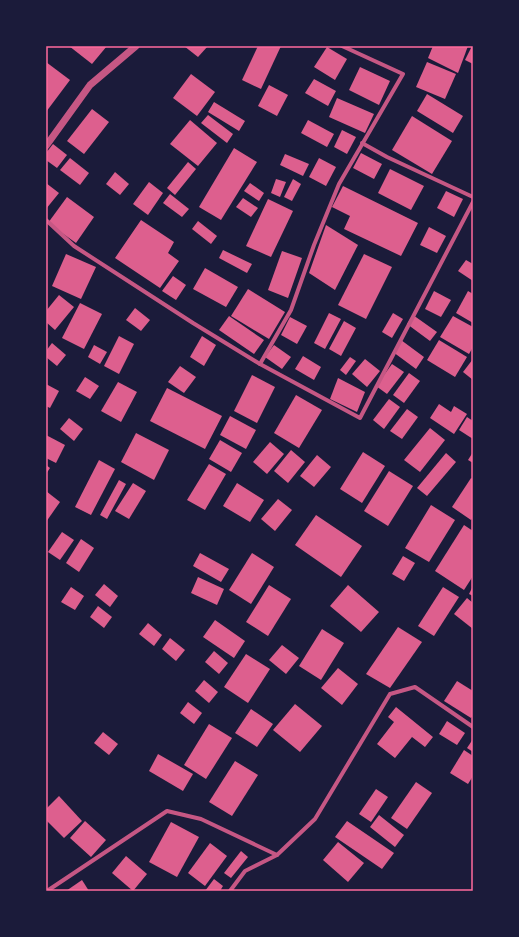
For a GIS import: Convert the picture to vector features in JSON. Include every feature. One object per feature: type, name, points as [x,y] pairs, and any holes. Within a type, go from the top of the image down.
[{"type":"street","points":[[46,146],[90,85],[136,46]]},
{"type":"street","points":[[260,364],[291,310],[314,245],[337,191],[362,144],[403,74],[342,46]]},
{"type":"street","points":[[362,144],[387,158],[473,197]]},
{"type":"street","points":[[46,220],[74,246],[260,364],[360,418],[473,202]]},
{"type":"street","points":[[230,891],[245,871],[277,855],[315,819],[390,694],[415,687],[473,727]]},
{"type":"street","points":[[47,891],[168,811],[201,819],[277,855]]},
{"type":"building","points":[[69,46],[107,46],[92,64]]},
{"type":"building","points":[[184,46],[208,46],[198,57]]},
{"type":"building","points":[[258,46],[281,46],[261,89],[242,80]]},
{"type":"building","points":[[433,46],[468,46],[458,73],[428,58]]},
{"type":"building","points":[[473,46],[473,64],[465,60]]},
{"type":"building","points":[[327,47],[347,59],[335,80],[314,67]]},
{"type":"building","points":[[46,62],[70,80],[46,112]]},
{"type":"building","points":[[427,62],[456,74],[445,99],[416,87]]},
{"type":"building","points":[[360,67],[390,81],[379,105],[349,90]]},
{"type":"building","points":[[191,74],[215,92],[197,116],[173,98]]},
{"type":"building","points":[[314,79],[336,91],[328,106],[305,93]]},
{"type":"building","points":[[269,85],[288,95],[277,116],[258,106]]},
{"type":"building","points":[[427,94],[463,116],[453,133],[417,111]]},
{"type":"building","points":[[337,98],[374,114],[365,133],[329,117]]},
{"type":"building","points":[[214,102],[245,121],[239,131],[208,112]]},
{"type":"building","points":[[92,109],[109,122],[84,154],[67,141]]},
{"type":"building","points":[[208,115],[233,134],[227,143],[201,123]]},
{"type":"building","points":[[412,116],[452,141],[432,174],[392,150]]},
{"type":"building","points":[[190,120],[217,143],[198,166],[170,144]]},
{"type":"building","points":[[308,120],[334,134],[327,147],[301,133]]},
{"type":"building","points":[[342,130],[356,137],[347,154],[334,147]]},
{"type":"building","points":[[53,144],[67,155],[57,168],[46,160],[46,153]]},
{"type":"building","points":[[234,148],[257,162],[221,220],[199,207]]},
{"type":"building","points":[[361,153],[382,164],[374,179],[353,168]]},
{"type":"building","points":[[285,154],[309,164],[303,176],[280,165]]},
{"type":"building","points":[[70,158],[89,173],[80,185],[60,170]]},
{"type":"building","points":[[319,158],[336,167],[326,186],[309,177]]},
{"type":"building","points":[[188,162],[196,169],[175,195],[167,188]]},
{"type":"building","points":[[390,169],[424,186],[411,210],[378,193]]},
{"type":"building","points":[[115,172],[129,184],[120,195],[106,184]]},
{"type":"building","points":[[276,179],[286,182],[280,197],[271,193]]},
{"type":"building","points":[[293,179],[301,184],[292,201],[284,197]]},
{"type":"building","points":[[149,182],[163,193],[148,215],[133,204]]},
{"type":"building","points":[[46,183],[59,193],[46,209]]},
{"type":"building","points":[[250,183],[264,193],[259,201],[244,191]]},
{"type":"building","points":[[343,186],[418,223],[401,256],[344,229],[350,216],[332,207]]},
{"type":"building","points":[[446,191],[463,199],[454,217],[437,208]]},
{"type":"building","points":[[170,194],[189,209],[182,217],[163,203]]},
{"type":"building","points":[[67,197],[94,217],[76,243],[48,223]]},
{"type":"building","points":[[243,198],[258,208],[251,217],[236,207]]},
{"type":"building","points":[[268,199],[293,211],[271,257],[246,246]]},
{"type":"building","points":[[141,220],[174,242],[168,253],[179,261],[160,288],[115,258]]},
{"type":"building","points":[[198,221],[217,236],[211,244],[192,229]]},
{"type":"building","points":[[326,225],[358,245],[335,290],[309,273]]},
{"type":"building","points":[[429,227],[446,236],[437,253],[420,245]]},
{"type":"building","points":[[223,250],[252,264],[247,273],[219,258]]},
{"type":"building","points":[[282,251],[302,258],[288,298],[268,290]]},
{"type":"building","points":[[66,254],[96,267],[81,299],[52,286]]},
{"type":"building","points":[[364,254],[392,267],[366,319],[338,305]]},
{"type":"building","points":[[466,260],[473,264],[473,281],[458,271]]},
{"type":"building","points":[[205,268],[238,287],[226,307],[193,289]]},
{"type":"building","points":[[173,276],[186,285],[176,300],[162,291]]},
{"type":"building","points":[[248,289],[285,312],[269,339],[231,316]]},
{"type":"building","points":[[434,291],[451,300],[441,317],[425,309]]},
{"type":"building","points":[[468,291],[473,294],[473,323],[456,313]]},
{"type":"building","points":[[59,295],[74,307],[55,330],[46,322],[46,311]]},
{"type":"building","points":[[80,303],[102,314],[84,349],[62,338]]},
{"type":"building","points":[[135,308],[150,320],[141,331],[126,320]]},
{"type":"building","points":[[329,313],[341,319],[325,349],[314,343]]},
{"type":"building","points":[[393,313],[403,319],[392,338],[382,332]]},
{"type":"building","points":[[413,315],[437,332],[430,341],[407,324]]},
{"type":"building","points":[[229,316],[264,340],[254,354],[219,330]]},
{"type":"building","points":[[453,316],[473,327],[473,347],[469,354],[440,337]]},
{"type":"building","points":[[290,317],[307,326],[297,344],[281,335]]},
{"type":"building","points":[[344,321],[356,328],[341,356],[329,349]]},
{"type":"building","points":[[119,336],[134,344],[119,374],[104,366]]},
{"type":"building","points":[[202,336],[216,345],[204,366],[190,357]]},
{"type":"building","points":[[401,340],[424,357],[416,369],[393,352]]},
{"type":"building","points":[[439,340],[467,357],[455,377],[427,360]]},
{"type":"building","points":[[52,343],[66,355],[57,366],[46,357],[46,351]]},
{"type":"building","points":[[94,345],[107,352],[100,364],[88,357]]},
{"type":"building","points":[[274,345],[291,357],[282,369],[265,357]]},
{"type":"building","points":[[303,356],[321,367],[314,380],[295,369]]},
{"type":"building","points":[[350,357],[356,361],[346,375],[340,370]]},
{"type":"building","points":[[365,359],[380,371],[367,387],[352,374]]},
{"type":"building","points":[[473,359],[473,380],[463,372]]},
{"type":"building","points":[[392,364],[404,372],[387,394],[376,386]]},
{"type":"building","points":[[180,366],[196,377],[184,393],[168,382]]},
{"type":"building","points":[[409,373],[420,381],[404,403],[393,395]]},
{"type":"building","points":[[252,375],[275,387],[257,423],[234,411]]},
{"type":"building","points":[[85,377],[99,386],[90,399],[76,391]]},
{"type":"building","points":[[338,378],[365,392],[357,412],[330,399]]},
{"type":"building","points":[[118,382],[137,392],[121,422],[101,411]]},
{"type":"building","points":[[46,384],[59,391],[50,408],[46,406]]},
{"type":"building","points":[[167,388],[222,416],[205,449],[150,421]]},
{"type":"building","points":[[296,395],[322,410],[299,448],[274,433]]},
{"type":"building","points":[[389,399],[400,407],[384,429],[373,420]]},
{"type":"building","points":[[439,404],[451,412],[454,406],[467,414],[454,434],[430,418]]},
{"type":"building","points":[[407,409],[418,417],[402,439],[390,431]]},
{"type":"building","points":[[230,416],[256,430],[246,449],[220,435]]},
{"type":"building","points":[[467,417],[473,421],[473,439],[459,430]]},
{"type":"building","points":[[69,418],[83,429],[74,441],[60,429]]},
{"type":"building","points":[[430,428],[445,440],[420,472],[404,460]]},
{"type":"building","points":[[136,433],[169,450],[154,480],[121,462]]},
{"type":"building","points":[[46,435],[65,445],[56,463],[46,458]]},
{"type":"building","points":[[220,440],[242,453],[231,472],[209,459]]},
{"type":"building","points":[[270,442],[284,454],[267,474],[253,462]]},
{"type":"building","points":[[291,450],[305,462],[288,483],[274,471]]},
{"type":"building","points":[[363,452],[385,466],[362,503],[340,489]]},
{"type":"building","points":[[473,452],[473,463],[468,460]]},
{"type":"building","points":[[446,453],[456,462],[427,496],[417,488]]},
{"type":"building","points":[[317,455],[331,467],[314,487],[300,476]]},
{"type":"building","points":[[99,460],[115,469],[91,515],[75,507]]},
{"type":"building","points":[[209,464],[226,474],[205,510],[187,500]]},
{"type":"building","points":[[46,465],[50,468],[46,474]]},
{"type":"building","points":[[389,471],[413,486],[388,526],[364,511]]},
{"type":"building","points":[[471,478],[473,479],[473,517],[471,520],[452,507]]},
{"type":"building","points":[[119,480],[126,484],[107,519],[100,515]]},
{"type":"building","points":[[133,483],[146,491],[129,519],[115,511]]},
{"type":"building","points":[[237,483],[264,500],[250,522],[223,506]]},
{"type":"building","points":[[46,491],[60,502],[46,522]]},
{"type":"building","points":[[278,499],[292,510],[275,531],[261,519]]},
{"type":"building","points":[[431,505],[455,520],[429,562],[405,548]]},
{"type":"building","points":[[316,515],[362,546],[341,577],[295,545]]},
{"type":"building","points":[[464,525],[473,531],[473,576],[464,590],[435,571]]},
{"type":"building","points":[[62,532],[74,540],[60,560],[48,552]]},
{"type":"building","points":[[81,539],[94,548],[79,572],[66,563]]},
{"type":"building","points":[[200,553],[229,569],[221,582],[193,566]]},
{"type":"building","points":[[252,553],[274,567],[251,604],[229,590]]},
{"type":"building","points":[[403,556],[415,563],[404,581],[392,574]]},
{"type":"building","points":[[198,577],[224,589],[217,605],[191,593]]},
{"type":"building","points":[[104,584],[118,596],[110,607],[95,595]]},
{"type":"building","points":[[269,585],[291,599],[268,636],[246,622]]},
{"type":"building","points":[[348,585],[379,612],[361,632],[330,606]]},
{"type":"building","points":[[473,586],[473,596],[469,594]]},
{"type":"building","points":[[71,587],[84,596],[75,610],[61,602]]},
{"type":"building","points":[[443,587],[459,597],[434,636],[418,626]]},
{"type":"building","points":[[467,598],[473,603],[473,629],[454,614]]},
{"type":"building","points":[[98,606],[112,617],[104,628],[90,617]]},
{"type":"building","points":[[215,620],[245,641],[234,658],[203,637]]},
{"type":"building","points":[[148,623],[162,635],[154,646],[139,634]]},
{"type":"building","points":[[398,627],[422,642],[390,688],[366,674]]},
{"type":"building","points":[[322,629],[344,643],[321,680],[299,666]]},
{"type":"building","points":[[170,638],[185,650],[176,661],[162,649]]},
{"type":"building","points":[[282,645],[299,658],[286,674],[269,660]]},
{"type":"building","points":[[214,651],[228,663],[219,674],[205,662]]},
{"type":"building","points":[[246,654],[270,669],[248,703],[224,687]]},
{"type":"building","points":[[338,668],[358,684],[342,705],[321,688]]},
{"type":"building","points":[[204,680],[218,692],[209,703],[195,691]]},
{"type":"building","points":[[457,681],[473,691],[473,715],[471,718],[444,701]]},
{"type":"building","points":[[188,702],[202,713],[194,724],[180,713]]},
{"type":"building","points":[[295,704],[322,726],[300,752],[273,730]]},
{"type":"building","points":[[396,707],[433,737],[425,747],[412,737],[395,758],[377,744],[394,722],[388,717]]},
{"type":"building","points":[[251,709],[273,724],[257,747],[235,733]]},
{"type":"building","points":[[447,721],[465,733],[457,745],[439,734]]},
{"type":"building","points":[[209,724],[232,738],[206,779],[184,765]]},
{"type":"building","points":[[103,732],[118,744],[109,755],[94,743]]},
{"type":"building","points":[[473,739],[473,752],[467,748]]},
{"type":"building","points":[[464,750],[473,756],[473,776],[468,784],[450,773]]},
{"type":"building","points":[[158,754],[193,774],[183,791],[149,771]]},
{"type":"building","points":[[235,761],[258,775],[232,816],[209,802]]},
{"type":"building","points":[[416,782],[432,793],[407,829],[391,818]]},
{"type":"building","points":[[376,789],[388,797],[371,822],[359,814]]},
{"type":"building","points":[[59,796],[82,821],[64,838],[46,820],[46,809]]},
{"type":"building","points":[[379,815],[404,835],[395,847],[370,827]]},
{"type":"building","points":[[85,821],[106,840],[91,857],[70,838]]},
{"type":"building","points":[[347,821],[394,853],[382,869],[335,837]]},
{"type":"building","points":[[171,822],[199,837],[177,877],[149,862]]},
{"type":"building","points":[[338,842],[364,863],[348,882],[323,860]]},
{"type":"building","points":[[210,843],[227,856],[205,886],[188,873]]},
{"type":"building","points":[[241,851],[248,857],[231,878],[224,873]]},
{"type":"building","points":[[126,856],[147,874],[133,891],[112,873]]},
{"type":"building","points":[[214,879],[223,886],[220,891],[205,891]]},
{"type":"building","points":[[82,880],[89,891],[66,891]]}]
